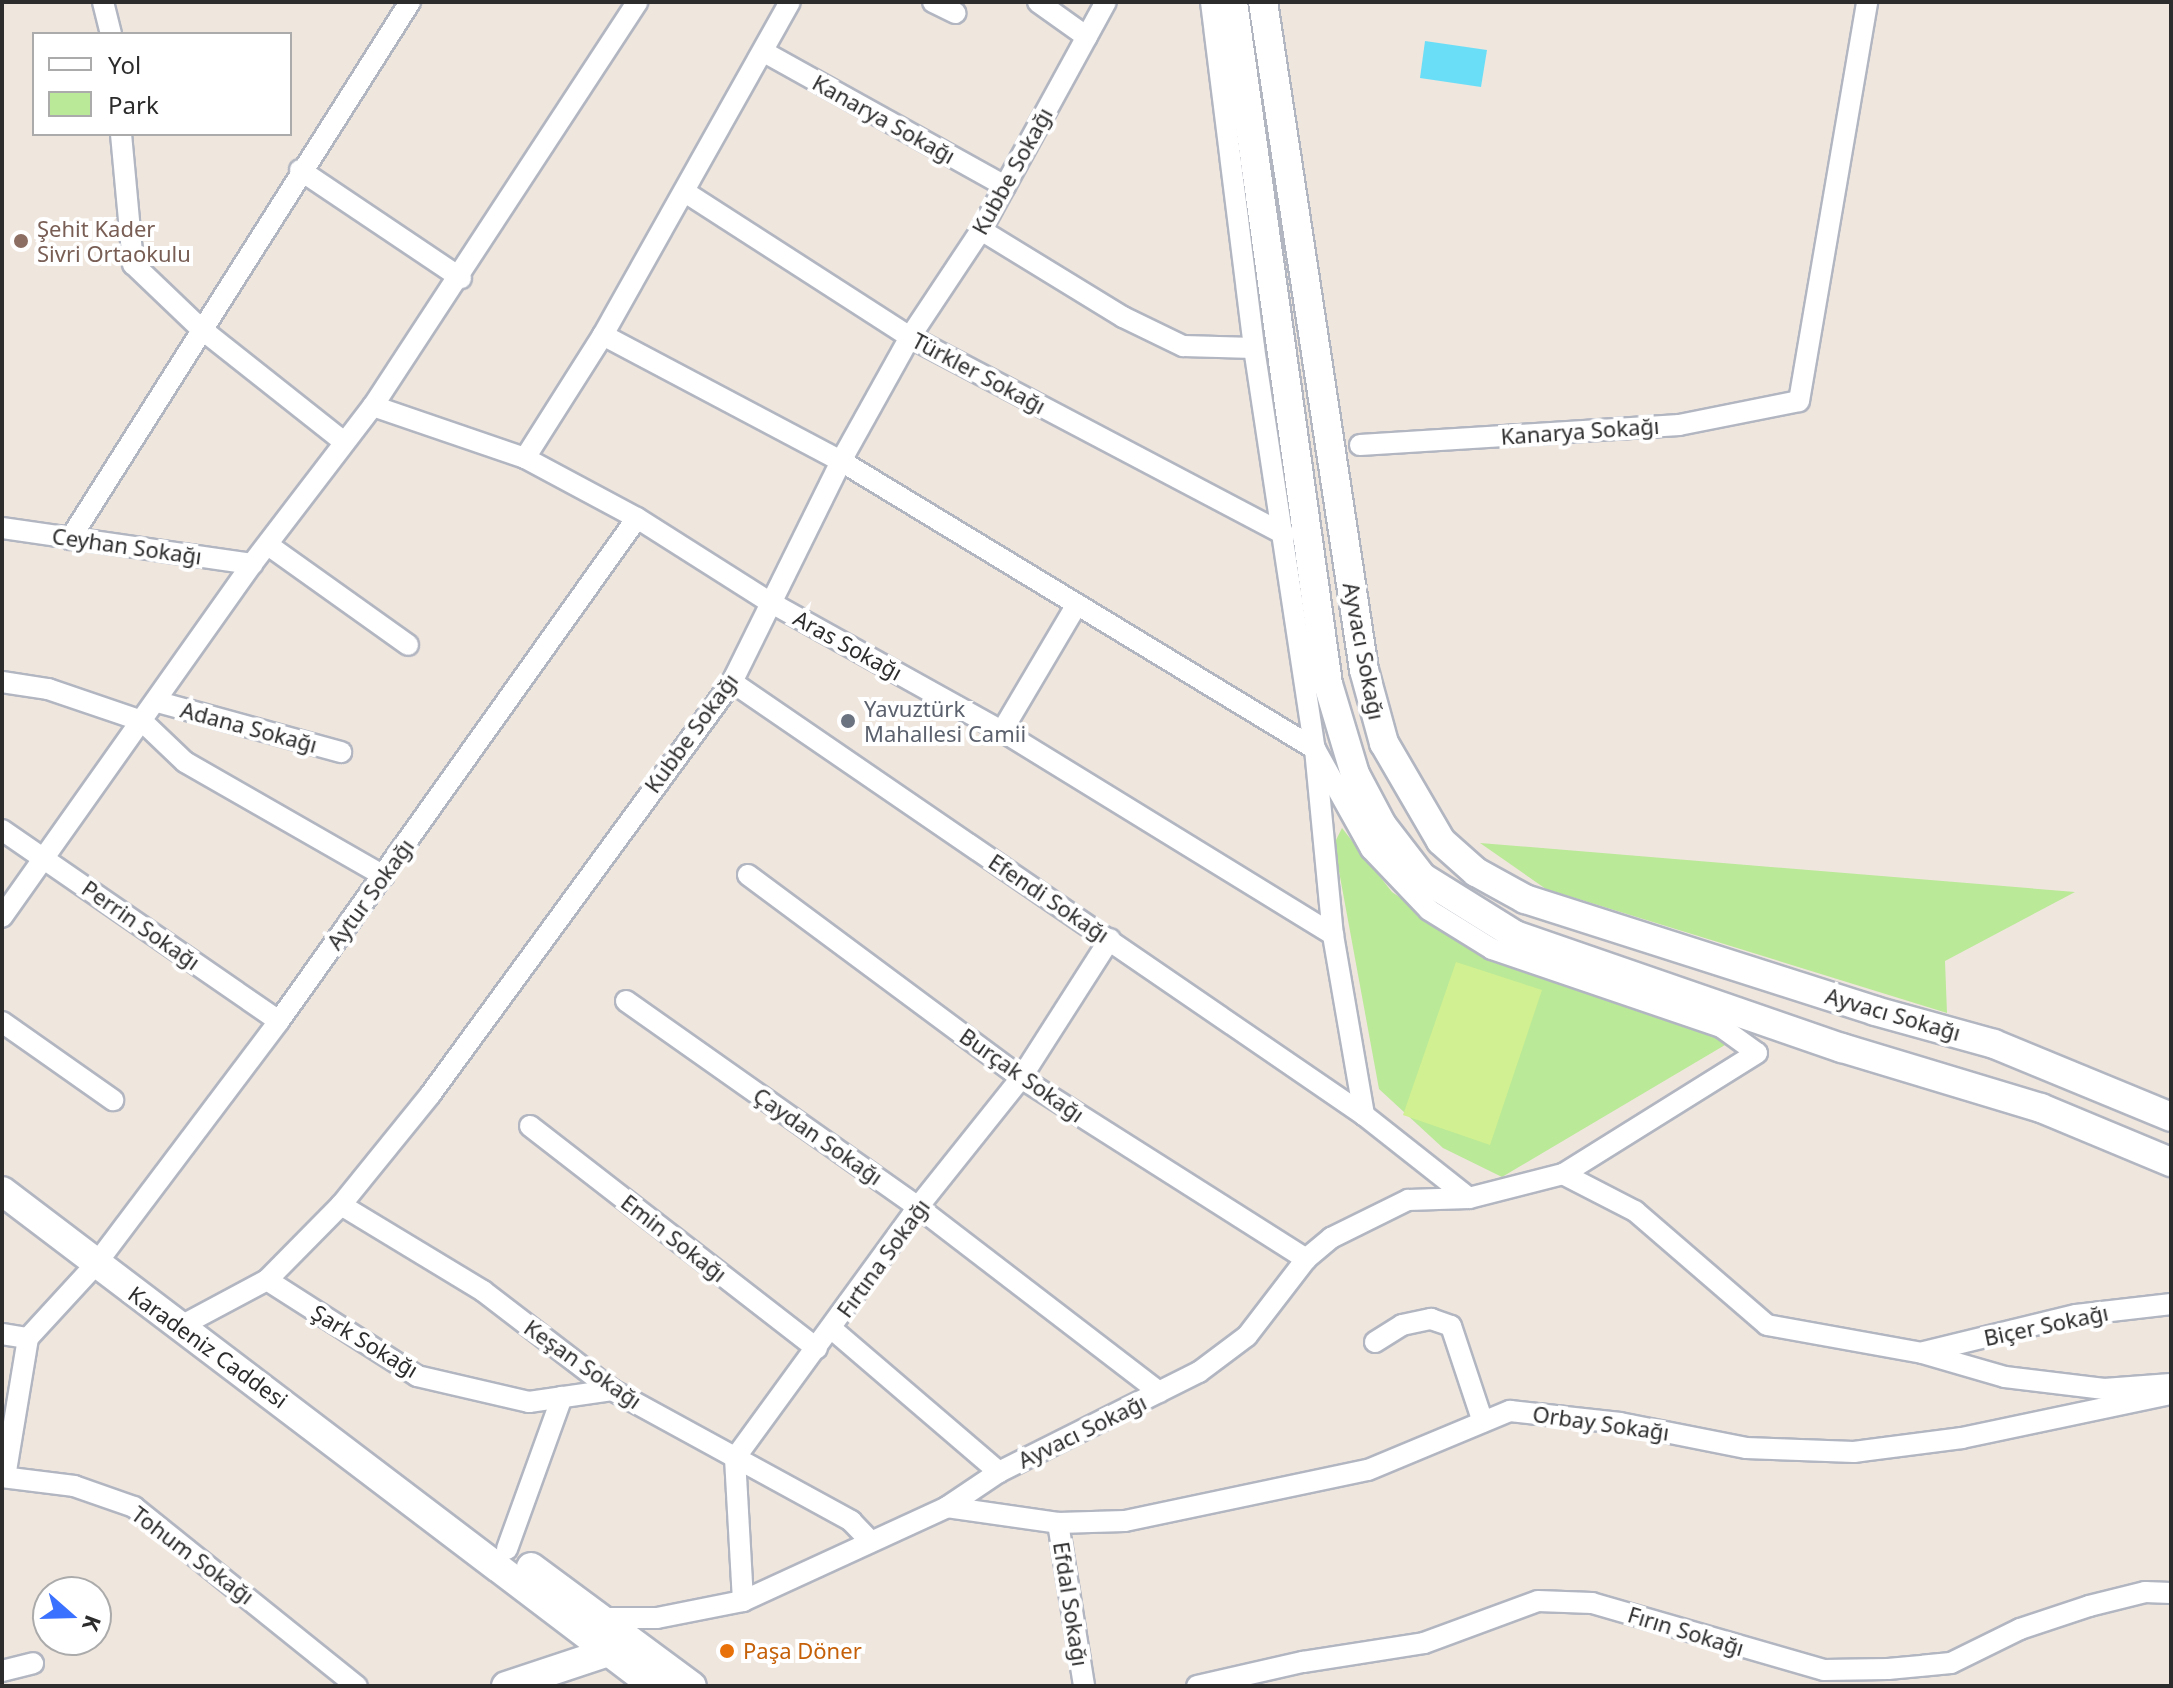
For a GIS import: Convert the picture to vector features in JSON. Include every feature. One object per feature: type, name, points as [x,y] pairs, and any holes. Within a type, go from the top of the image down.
[{"type":"main road","points":[[1233,2],[1328,684],[1355,774],[1382,825],[1422,877],[1515,935],[1842,1048],[2041,1108],[2171,1162]]},
{"type":"main road","name":"Ayvacı Sokağı","points":[[1263,2],[1364,670],[1384,743],[1441,841],[1476,872],[1525,899],[1994,1044],[2171,1117]]},
{"type":"main road","name":"Karadeniz Caddesi","points":[[2,1191],[179,1327],[416,1500],[594,1624]]},
{"type":"main road","name":"Karadeniz Caddesi","points":[[416,1500],[507,1549],[623,1647],[692,1686]]},
{"type":"main road","points":[[534,1674],[594,1624]]},
{"type":"main road","points":[[506,1686],[534,1674],[623,1647]]},
{"type":"main road","name":"Karadeniz Caddesi","points":[[623,1647],[654,1686]]},
{"type":"street","points":[[103,2],[110,32]]},
{"type":"street","points":[[70,539],[199,327],[410,2]]},
{"type":"street","points":[[2,917],[158,702],[252,564],[343,441],[373,406],[461,278],[637,2]]},
{"type":"street","points":[[525,458],[603,335],[790,2]]},
{"type":"street","points":[[933,2],[956,13]]},
{"type":"street","points":[[1038,2],[1087,37]]},
{"type":"street","name":"Kubbe Sokağı","points":[[179,1327],[267,1280],[341,1205],[430,1095],[732,682],[768,601],[841,461],[910,337],[981,230],[1106,2]]},
{"type":"street","points":[[1211,2],[1254,348],[1285,535],[1315,749],[1333,935],[1364,1115],[1469,1198]]},
{"type":"street","name":"Kanarya Sokağı","points":[[1360,445],[1679,425],[1799,401],[1867,2]]},
{"type":"street","name":"Kanarya Sokağı","points":[[764,52],[1005,186]]},
{"type":"street","points":[[121,136],[133,264],[199,327],[343,441]]},
{"type":"street","points":[[300,170],[461,278]]},
{"type":"street","name":"Türkler Sokağı","points":[[685,192],[910,337],[1285,535]]},
{"type":"street","points":[[981,230],[1123,317],[1183,346],[1254,348]]},
{"type":"street","points":[[603,335],[841,461],[1315,749]]},
{"type":"street","name":"Aras Sokağı","points":[[373,406],[525,458],[637,518],[768,601],[1002,731],[1333,935]]},
{"type":"street","name":"Aytur Sokağı","points":[[28,1338],[96,1264],[279,1021],[637,518]]},
{"type":"street","name":"Ceyhan Sokağı","points":[[2,528],[252,564]]},
{"type":"street","points":[[268,545],[408,645]]},
{"type":"street","points":[[1002,731],[1077,604]]},
{"type":"street","points":[[2,682],[48,689],[142,721],[185,762],[384,876]]},
{"type":"street","name":"Efendi Sokağı","points":[[732,682],[1364,1115]]},
{"type":"street","name":"Adana Sokağı","points":[[158,702],[341,752]]},
{"type":"street","name":"Ayvacı Sokağı","points":[[657,1618],[743,1601],[947,1507],[999,1472],[1199,1372],[1247,1336],[1306,1259],[1331,1238],[1408,1200],[1469,1198],[1563,1174],[1757,1053],[1721,1027],[1492,949],[1429,910],[1371,849],[1315,749]]},
{"type":"street","name":"Perrin Sokağı","points":[[2,830],[279,1021]]},
{"type":"street","name":"Burçak Sokağı","points":[[748,875],[1021,1078],[1306,1259]]},
{"type":"street","name":"Fırtına Sokağı","points":[[735,1458],[918,1207],[1021,1078],[1110,939]]},
{"type":"street","name":"Çaydan Sokağı","points":[[626,1001],[918,1207],[1159,1392]]},
{"type":"street","points":[[2,1022],[113,1100]]},
{"type":"street","name":"Emin Sokağı","points":[[530,1126],[817,1349]]},
{"type":"street","points":[[1563,1174],[1635,1211],[1767,1325],[1922,1353],[2005,1377],[2104,1389],[2171,1384]]},
{"type":"street","name":"Keşan Sokağı","points":[[341,1205],[483,1291],[612,1390],[851,1521],[870,1541]]},
{"type":"street","name":"Şark Sokağı","points":[[267,1280],[417,1376],[529,1402],[612,1390]]},
{"type":"street","name":"Biçer Sokağı","points":[[1922,1353],[2076,1315],[2171,1304]]},
{"type":"street","points":[[1375,1342],[1402,1325],[1431,1319],[1451,1326],[1483,1422]]},
{"type":"street","points":[[832,1329],[999,1472]]},
{"type":"street","points":[[2,1334],[28,1338],[4,1477]]},
{"type":"street","name":"Orbay Sokağı","points":[[947,1507],[1058,1523],[1125,1521],[1368,1470],[1510,1411],[1620,1423],[1746,1448],[1854,1452],[1962,1438],[2171,1394]]},
{"type":"street","points":[[507,1549],[562,1397]]},
{"type":"street","points":[[735,1458],[743,1601]]},
{"type":"street","name":"Tohum Sokağı","points":[[4,1477],[74,1486],[134,1507],[357,1686]]},
{"type":"street","name":"Efdal Sokağı","points":[[1058,1523],[1084,1686]]},
{"type":"street","name":"Fırın Sokağı","points":[[1197,1686],[1303,1662],[1424,1643],[1538,1601],[1592,1603],[1824,1670],[1872,1670],[1951,1663],[2020,1629],[2089,1606],[2145,1592],[2171,1593]]},
{"type":"street","points":[[594,1624],[657,1618]]},
{"type":"street","points":[[623,1647],[657,1618]]},
{"type":"street","points":[[2,1671],[33,1663]]},
{"type":"green space","points":[[1342,828],[1392,892],[1489,957],[1704,1023],[1725,1045],[1502,1177],[1443,1148],[1379,1089],[1334,844]]},
{"type":"green space","points":[[1480,843],[2075,892],[1945,961],[1947,1013],[1546,889]]},
{"type":"green space","points":[[1456,962],[1542,990],[1490,1145],[1403,1115]]},
{"type":"water","points":[[1425,41],[1487,50],[1481,87],[1420,78]]},
{"type":"place","name":"Şehit Kader Sivri Ortaokulu","points":[[21,241]]},
{"type":"place","name":"Yavuztürk Mahallesi Camii","points":[[848,721]]},
{"type":"place","name":"Paşa Döner","points":[[727,1651]]}]
